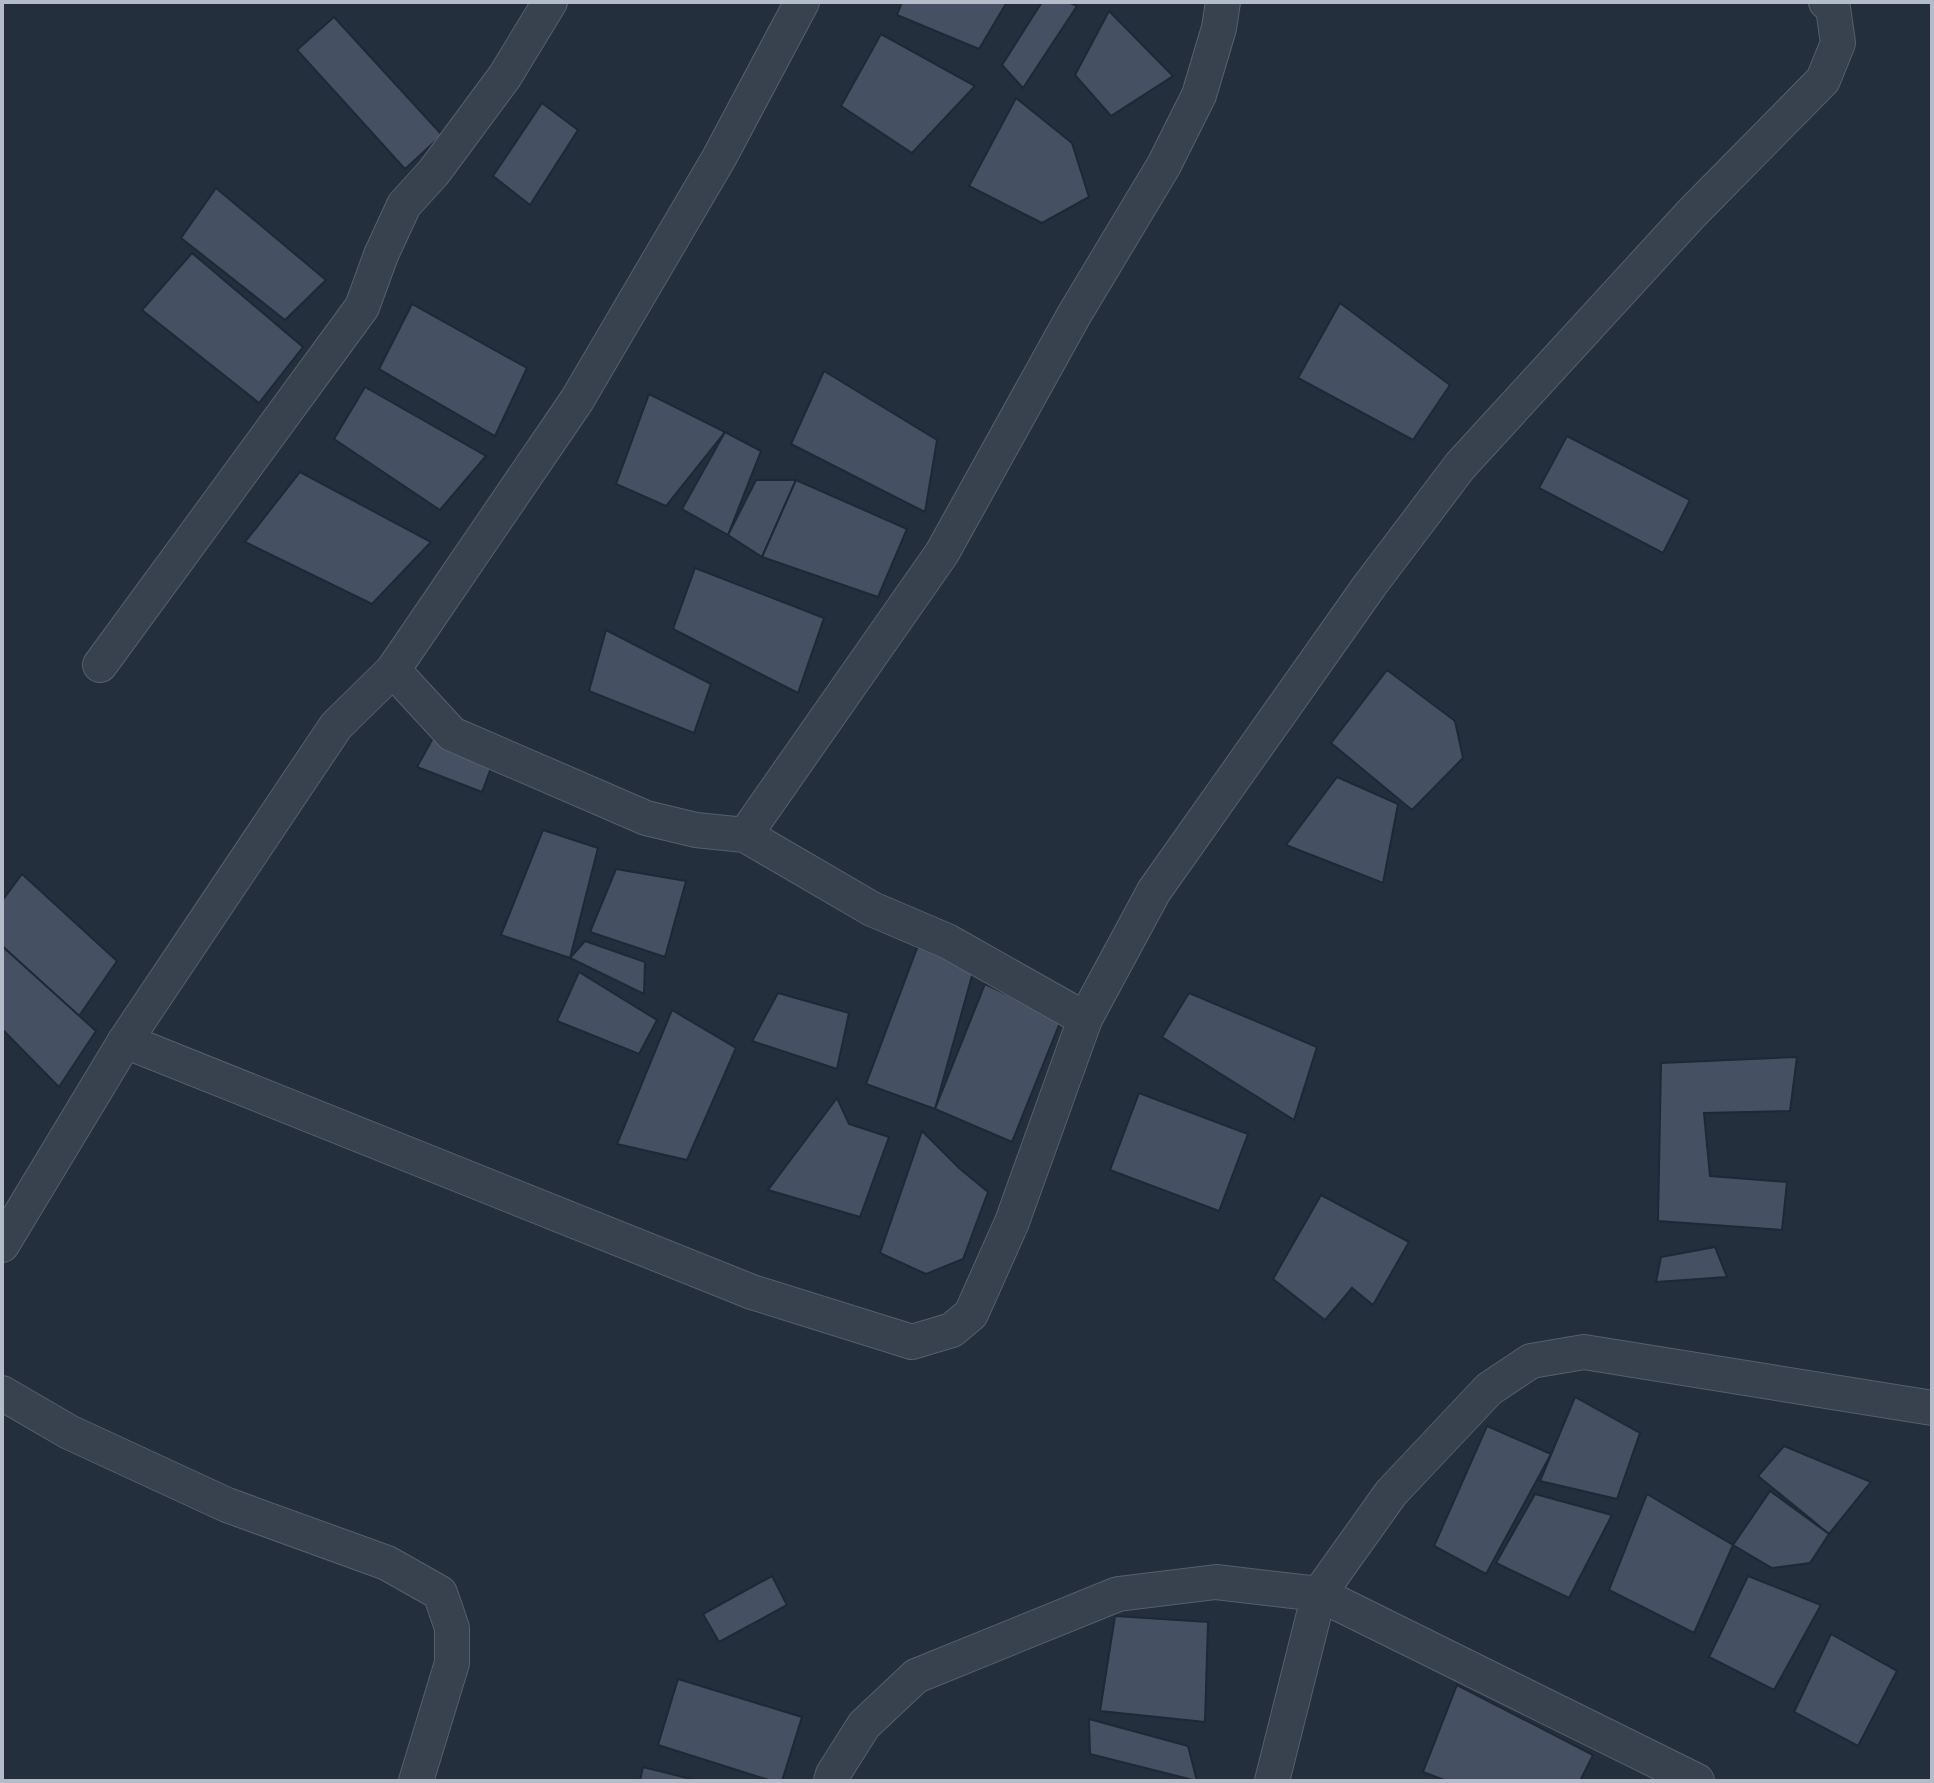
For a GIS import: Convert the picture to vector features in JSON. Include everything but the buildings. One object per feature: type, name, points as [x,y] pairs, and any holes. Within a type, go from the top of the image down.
[{"type":"street","points":[[100,665],[362,307],[404,205],[434,172],[505,76],[550,2]]},
{"type":"street","points":[[2,1245],[125,1041],[336,726],[393,670],[577,400],[719,158],[802,2]]},
{"type":"street","points":[[745,835],[942,553],[1074,315],[1164,165],[1199,95],[1219,28],[1223,2]]},
{"type":"street","points":[[125,1041],[752,1292],[912,1342],[952,1330],[971,1314],[1012,1222],[1085,1019],[1154,891],[1370,585],[1460,466],[1691,214],[1823,80],[1838,43],[1833,8],[1826,2]]},
{"type":"street","points":[[393,670],[452,734],[646,818],[696,830],[745,835],[872,909],[947,941],[1085,1019]]},
{"type":"street","points":[[1272,1781],[1319,1594],[1391,1493],[1489,1389],[1531,1361],[1584,1352],[1932,1408]]},
{"type":"street","points":[[2,1393],[69,1432],[227,1505],[387,1563],[440,1593],[452,1628],[452,1663],[416,1781]]},
{"type":"street","points":[[831,1781],[864,1725],[916,1676],[1118,1594],[1216,1582],[1319,1594],[1697,1781]]}]
